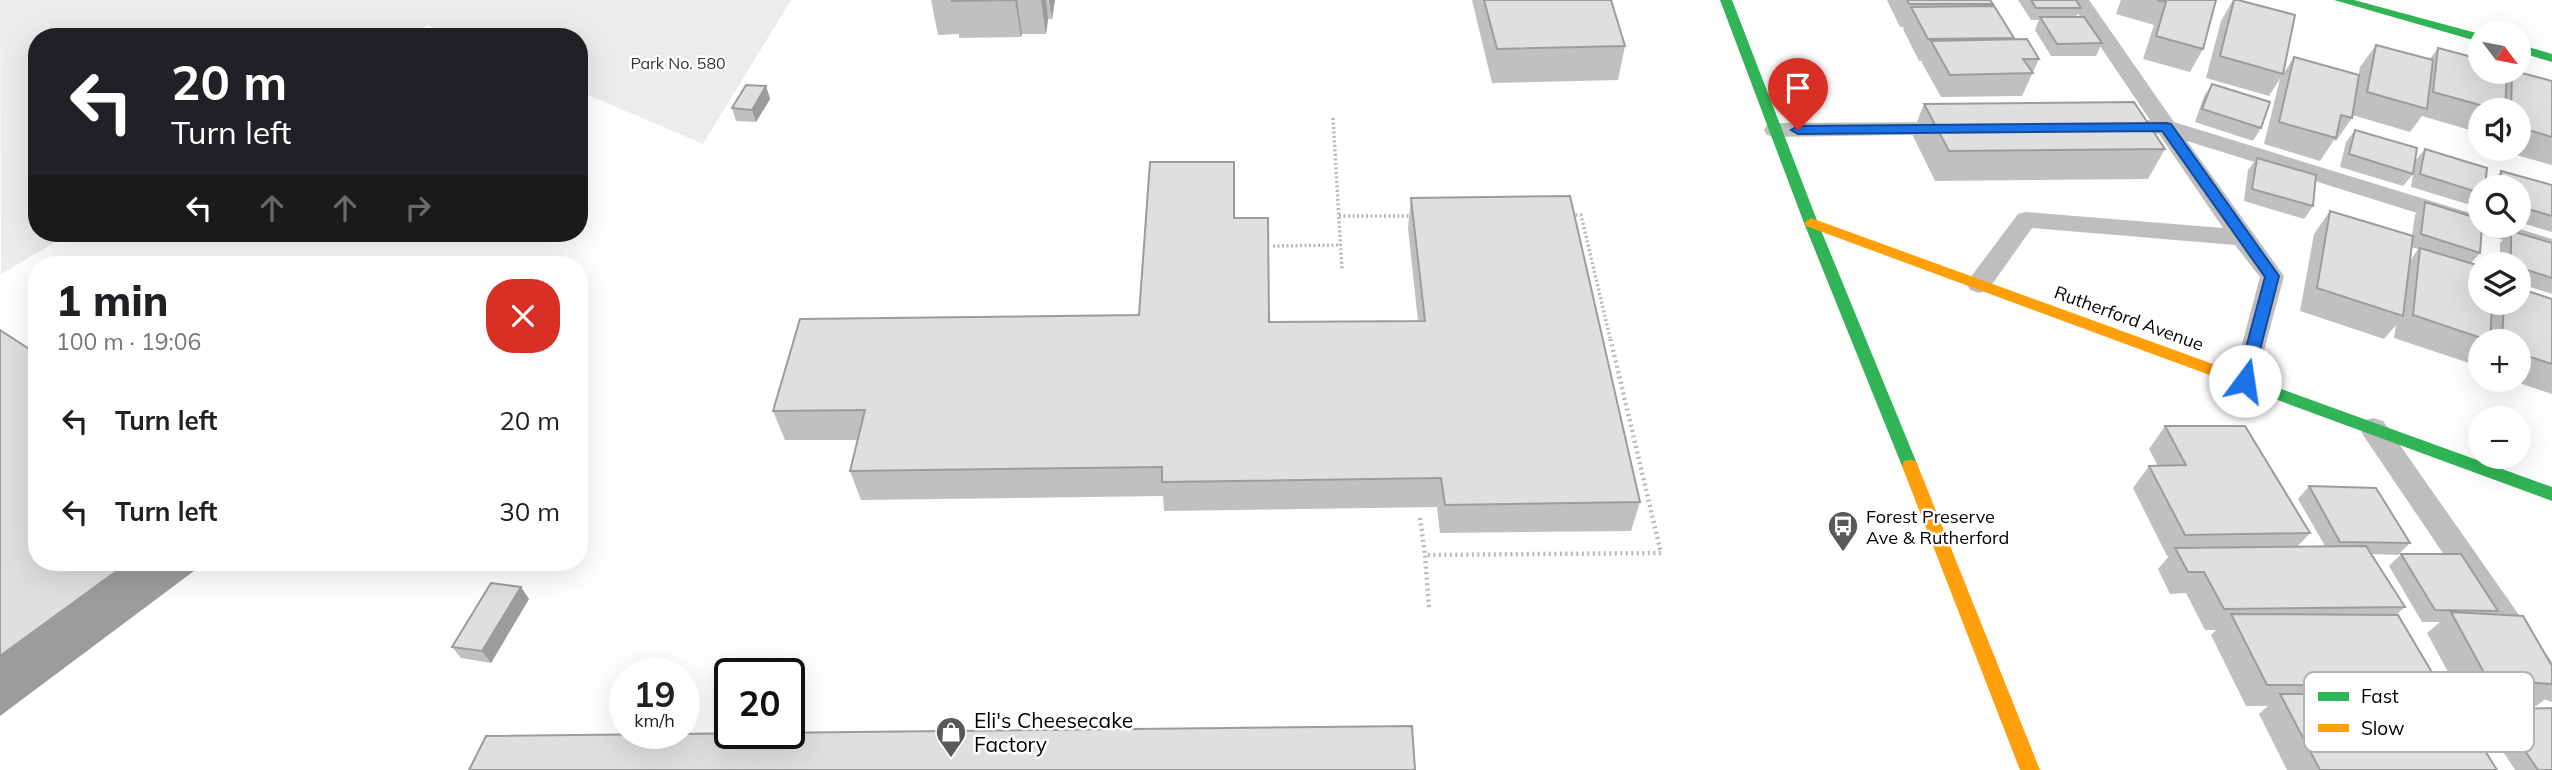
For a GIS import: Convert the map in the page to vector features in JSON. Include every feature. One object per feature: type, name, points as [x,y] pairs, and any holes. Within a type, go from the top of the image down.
[{"type":"main road","points":[[1726,0],[1811,223],[2030,770]]},
{"type":"main road","points":[[2340,0],[2468,35]]},
{"type":"main road","points":[[2531,52],[2552,58]]},
{"type":"main road","name":"Rutherford Avenue","points":[[1811,223],[2552,494]]},
{"type":"lane","points":[[2079,0],[2242,238],[2272,276],[2245,381]]},
{"type":"lane","points":[[2097,128],[2166,127],[2468,221]]},
{"type":"lane","points":[[1775,130],[1971,129]]},
{"type":"lane","points":[[1979,284],[2026,220],[2242,238]]},
{"type":"lane","points":[[2523,238],[2552,247]]},
{"type":"lane","points":[[2373,428],[2552,688]]},
{"type":"path","points":[[1333,118],[1342,270]]},
{"type":"path","points":[[1425,555],[1661,553],[1581,215],[1567,215]]},
{"type":"path","points":[[1339,216],[1419,216]]},
{"type":"path","points":[[1273,246],[1341,246]]},
{"type":"path","points":[[1420,517],[1429,607]]},
{"type":"green space","name":"Park No. 580","points":[[0,0],[791,0],[703,144],[588,95],[588,28],[434,28],[427,25],[422,28],[28,28],[28,242],[56,242],[1,274]]},
{"type":"building","points":[[952,0],[1015,0],[952,1]]},
{"type":"building","points":[[1484,0],[1611,0],[1625,46],[1497,49]]},
{"type":"building","points":[[1907,0],[1990,0],[1993,4],[1909,4]]},
{"type":"building","points":[[2031,0],[2076,0],[2081,8],[2036,8]]},
{"type":"building","points":[[2157,0],[2216,0],[2203,49],[2156,36],[2166,2]]},
{"type":"building","points":[[2234,0],[2295,15],[2283,74],[2220,56]]},
{"type":"building","points":[[1994,6],[2014,38],[1928,39],[1911,7]]},
{"type":"building","points":[[2040,17],[2084,17],[2102,43],[2057,44]]},
{"type":"building","points":[[2027,39],[2039,59],[2023,59],[2033,73],[1950,75],[1931,41]]},
{"type":"building","points":[[2376,45],[2433,60],[2427,109],[2367,92]]},
{"type":"building","points":[[2438,48],[2468,56],[2468,84],[2506,84],[2506,98],[2468,98],[2468,102],[2433,92]]},
{"type":"building","points":[[2294,57],[2359,75],[2352,118],[2341,115],[2336,138],[2279,122]]},
{"type":"building","points":[[2531,75],[2552,81],[2552,137],[2531,131],[2531,98],[2511,98],[2512,84],[2531,84]]},
{"type":"building","points":[[2212,84],[2270,102],[2261,128],[2202,109]]},
{"type":"building","points":[[746,85],[766,86],[752,110],[732,108]]},
{"type":"building","points":[[2134,102],[2165,149],[1949,151],[1924,104]]},
{"type":"building","points":[[2355,130],[2417,148],[2413,174],[2349,154]]},
{"type":"building","points":[[2425,149],[2487,168],[2486,175],[2468,175],[2468,189],[2420,174]]},
{"type":"building","points":[[2257,158],[2316,175],[2313,206],[2252,189]]},
{"type":"building","points":[[1150,162],[1234,162],[1234,218],[1268,218],[1269,322],[1425,321],[1411,198],[1570,196],[1640,502],[1445,505],[1441,478],[1162,482],[1162,467],[850,471],[865,410],[773,411],[800,319],[1139,315]]},
{"type":"building","points":[[2531,179],[2552,185],[2552,216],[2531,210]]},
{"type":"building","points":[[2425,202],[2468,215],[2468,238],[2481,238],[2480,252],[2477,252],[2421,234]]},
{"type":"building","points":[[2330,211],[2413,236],[2403,316],[2317,288]]},
{"type":"building","points":[[2531,237],[2552,243],[2552,278],[2531,271],[2531,252],[2511,252],[2511,238]]},
{"type":"building","points":[[2420,248],[2468,262],[2468,315],[2491,315],[2491,329],[2468,329],[2468,334],[2413,315]]},
{"type":"building","points":[[2531,292],[2552,299],[2552,364],[2531,357],[2531,329],[2503,329],[2503,315],[2531,315]]},
{"type":"building","points":[[0,330],[28,348],[28,571],[117,571],[0,656]]},
{"type":"building","points":[[2165,426],[2245,426],[2310,533],[2185,535],[2149,466],[2186,465]]},
{"type":"building","points":[[2309,486],[2376,488],[2410,543],[2340,542]]},
{"type":"building","points":[[2366,546],[2405,607],[2224,609],[2204,572],[2188,572],[2175,548]]},
{"type":"building","points":[[2401,554],[2461,554],[2498,611],[2435,610]]},
{"type":"building","points":[[491,583],[521,587],[482,651],[452,647]]},
{"type":"building","points":[[2451,612],[2523,616],[2552,666],[2552,684],[2534,683],[2534,672],[2484,672]]},
{"type":"building","points":[[2231,614],[2398,615],[2432,672],[2304,672],[2304,685],[2267,685]]},
{"type":"building","points":[[2280,694],[2304,694],[2304,740]]},
{"type":"building","points":[[2552,708],[2552,770],[2538,770],[2526,752],[2534,752],[2534,709]]},
{"type":"building","name":"Eli's Cheesecake Factory","points":[[1412,726],[1415,770],[469,770],[486,736],[609,735],[609,749],[700,749],[700,734],[714,734],[714,749],[805,749],[805,733]]},
{"type":"building","points":[[2311,752],[2486,752],[2497,770],[2320,770]]},
{"type":"traffic: fast","points":[[1726,0],[1811,223],[1910,466]]},
{"type":"traffic: fast","points":[[2340,0],[2468,35]]},
{"type":"traffic: fast","points":[[2531,52],[2552,58]]},
{"type":"traffic: fast","points":[[2240,380],[2552,494]]},
{"type":"traffic: slow","points":[[1811,223],[2240,380]]},
{"type":"traffic: slow","points":[[1910,466],[2030,770]]},
{"type":"place","name":"Forest Preserve Ave & Rutherford","points":[[1843,553]]},
{"type":"place","name":"Eli's Cheesecake Factory","points":[[951,759]]},
{"type":"route","points":[[1798,130],[2166,127],[2242,238],[2272,276],[2245,381]]}]
